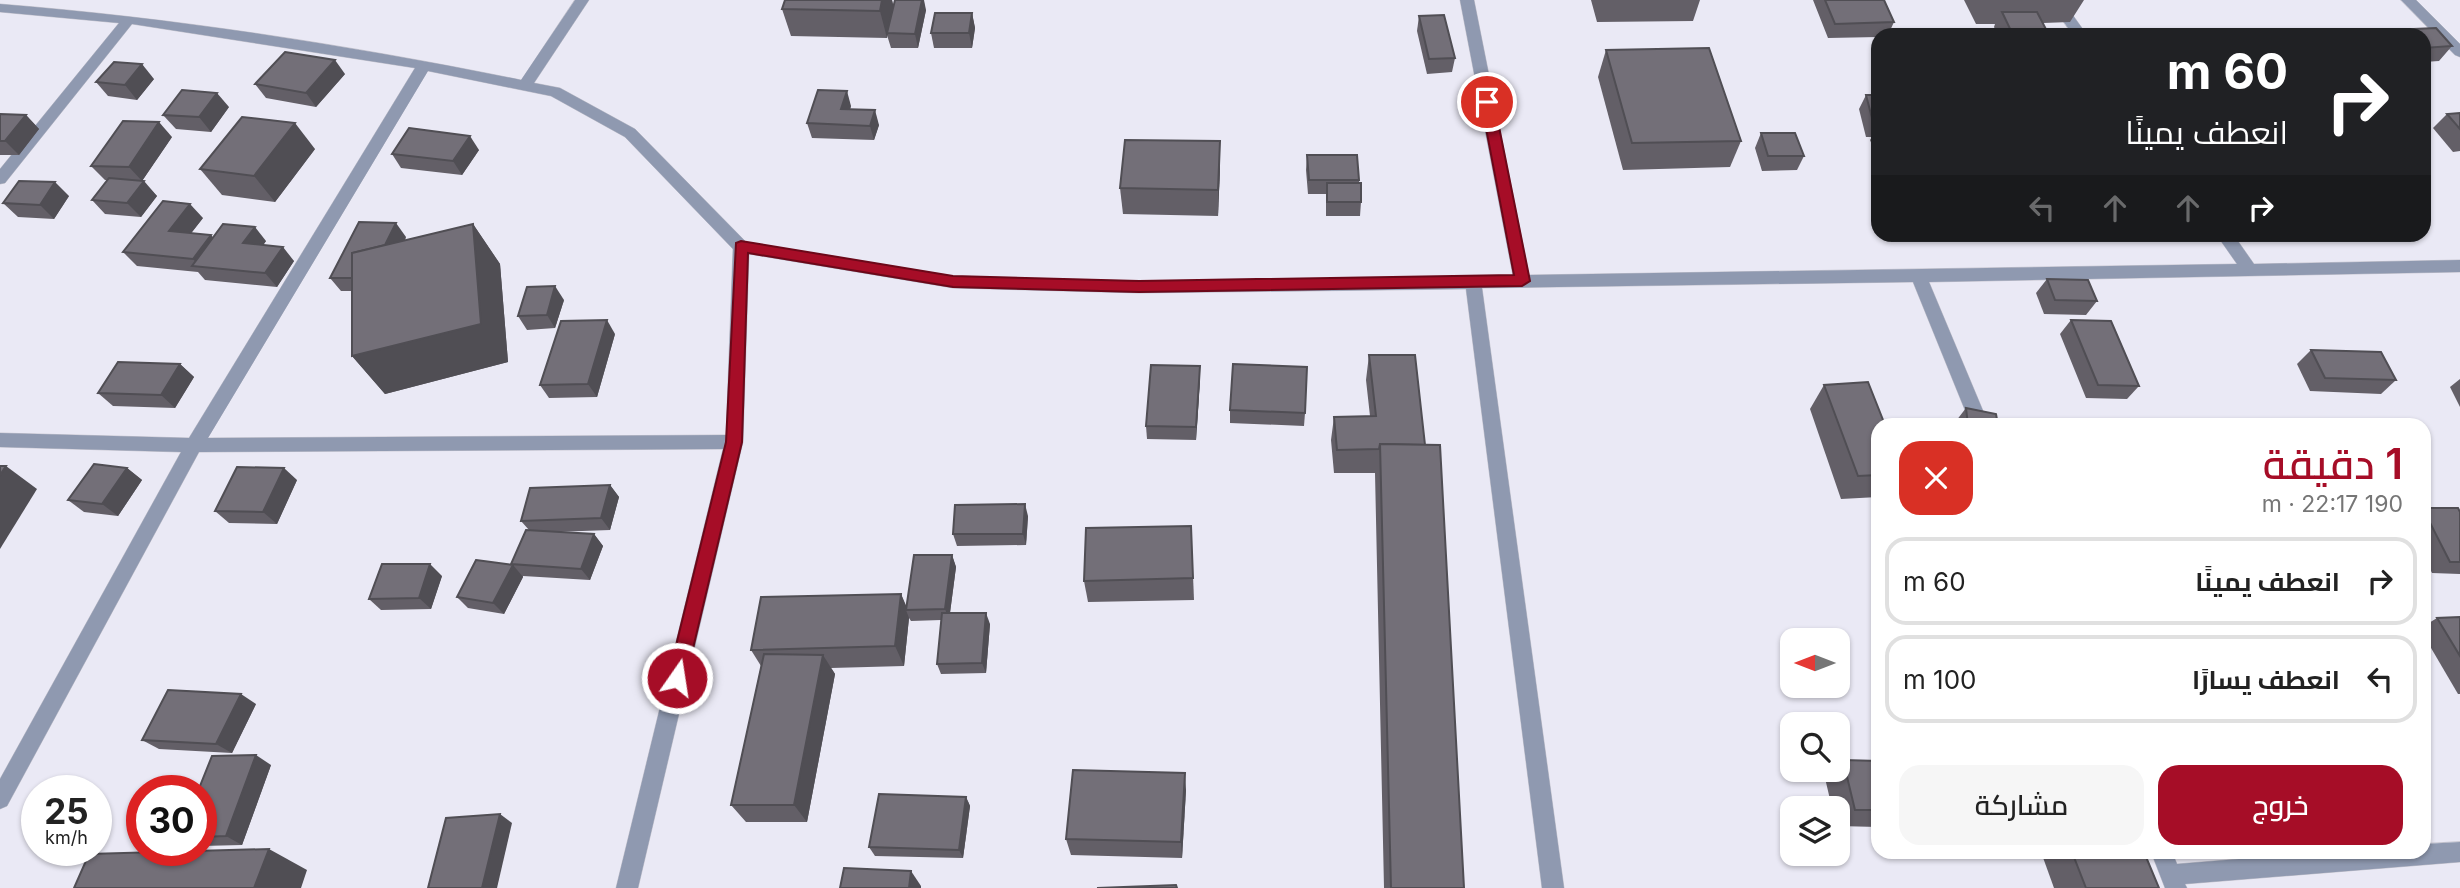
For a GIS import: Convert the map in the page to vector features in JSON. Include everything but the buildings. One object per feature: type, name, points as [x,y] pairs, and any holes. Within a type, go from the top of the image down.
[{"type":"street","points":[[525,86],[582,0]]},
{"type":"street","points":[[1467,0],[1522,281]]},
{"type":"street","points":[[2055,0],[2075,28]]},
{"type":"street","points":[[2408,0],[2460,52]]},
{"type":"street","points":[[0,8],[129,19],[425,65],[555,92],[630,133],[741,247],[953,282],[1139,287],[2460,265]]},
{"type":"street","points":[[0,179],[129,19]]},
{"type":"street","points":[[0,799],[194,446],[425,65]]},
{"type":"street","points":[[2230,242],[2249,269]]},
{"type":"street","points":[[626,888],[734,442],[741,247]]},
{"type":"street","points":[[1918,276],[1977,418]]},
{"type":"street","points":[[1473,282],[1553,888]]},
{"type":"street","points":[[0,440],[194,446],[734,442]]},
{"type":"street","points":[[2431,855],[2460,852]]},
{"type":"street","points":[[2164,859],[2174,881],[2391,859]]},
{"type":"route","points":[[677,678],[734,442],[741,247],[953,282],[1139,287],[1522,281],[1487,102]]}]
